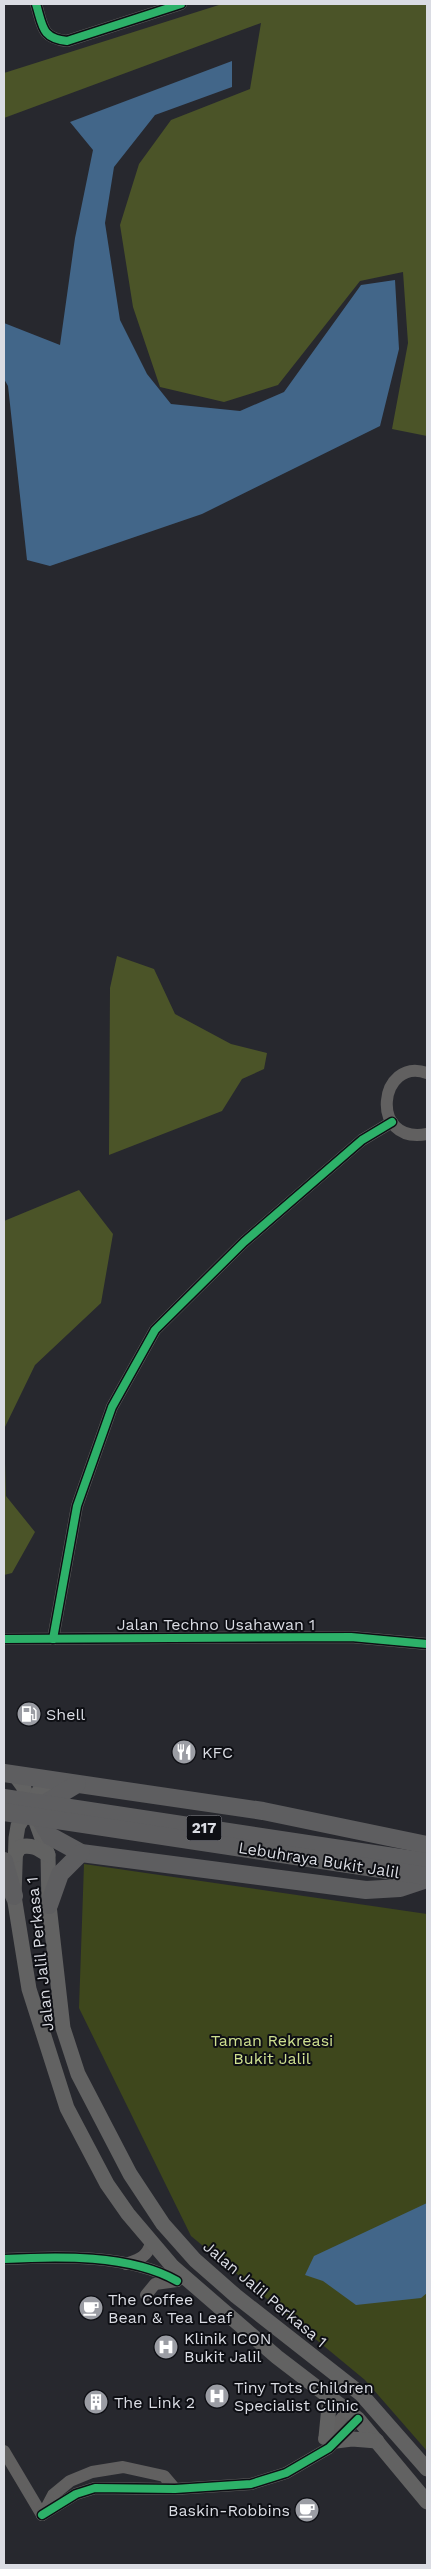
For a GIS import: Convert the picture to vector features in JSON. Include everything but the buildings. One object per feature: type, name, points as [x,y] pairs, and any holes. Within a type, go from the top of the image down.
[{"type":"highway","points":[[9,1774],[263,1811],[427,1845]]},
{"type":"highway","points":[[77,1784],[49,1801],[40,1819],[50,1836],[81,1853],[366,1890],[400,1888],[427,1877]]},
{"type":"highway","name":"Lebuhraya Bukit Jalil","points":[[4,1798],[427,1862]]},
{"type":"highway","name":"Lebuhraya Bukit Jalil","points":[[4,1812],[427,1877]]},
{"type":"highway","points":[[49,1905],[60,1874],[81,1853]]},
{"type":"highway","points":[[9,1858],[14,1896]]},
{"type":"main road","name":"Jalan Jalil Perkasa 1","points":[[9,1774],[23,1786],[29,1808],[48,1855],[49,1905],[58,2001],[68,2045],[78,2074],[130,2174],[163,2224],[195,2260],[236,2296],[346,2383],[384,2419],[427,2469]]},
{"type":"main road","name":"Jalan Jalil Perkasa 1","points":[[9,1858],[18,1826],[41,1788],[57,1782]]},
{"type":"main road","points":[[9,1858],[20,1847],[26,1846],[37,1848],[48,1855]]},
{"type":"main road","name":"Jalan Jalil Perkasa 1","points":[[14,1896],[28,1989],[67,2108],[108,2184],[151,2243],[194,2287],[277,2357],[355,2412],[427,2502]]},
{"type":"main road","points":[[346,2383],[355,2412],[384,2419]]},
{"type":"main road","points":[[330,2396],[331,2439],[377,2441]]},
{"type":"street","points":[[36,4],[45,33],[53,40],[67,41],[181,4]]},
{"type":"street","points":[[427,1073],[412,1072],[394,1082],[386,1102],[392,1122],[399,1129],[409,1134],[427,1134]]},
{"type":"street","points":[[53,1639],[77,1506],[112,1407],[155,1330],[244,1242],[362,1140],[392,1122]]},
{"type":"street","name":"Jalan Techno Usahawan 1","points":[[4,1638],[351,1637],[427,1644]]},
{"type":"street","points":[[126,2264],[142,2259],[148,2253],[151,2243]]},
{"type":"street","points":[[4,2259],[60,2256],[126,2264],[151,2268],[194,2287]]},
{"type":"street","points":[[146,2295],[155,2284],[177,2281]]},
{"type":"street","points":[[42,2516],[76,2494],[95,2488],[175,2489],[250,2484],[286,2473],[317,2454],[355,2412]]},
{"type":"street","points":[[4,2451],[42,2516]]},
{"type":"street","points":[[42,2516],[53,2496],[70,2481],[92,2472],[123,2467],[164,2476],[175,2489]]},
{"type":"green space","points":[[222,4],[427,4],[427,436],[392,429],[408,343],[403,272],[360,281],[278,385],[224,402],[160,387],[133,307],[120,225],[139,164],[171,120],[250,89],[261,23],[4,118],[4,73]]},
{"type":"green space","points":[[117,956],[154,969],[175,1014],[231,1044],[267,1053],[264,1069],[242,1079],[222,1111],[109,1155],[110,988]]},
{"type":"green space","points":[[79,1190],[113,1234],[101,1303],[35,1365],[4,1429],[4,1221]]},
{"type":"green space","points":[[4,1429],[6,1496],[35,1532],[12,1573],[4,1575]]},
{"type":"green space","name":"Taman Rekreasi Bukit Jalil","points":[[84,1864],[427,1914],[427,2451],[365,2380],[191,2236],[79,2008]]},
{"type":"water","points":[[232,61],[232,87],[155,115],[114,167],[105,223],[120,320],[147,374],[171,404],[240,411],[284,392],[361,285],[395,280],[399,349],[380,426],[202,514],[50,566],[27,560],[8,386],[4,379],[4,323],[60,345],[75,238],[93,150],[70,122]]},
{"type":"water","points":[[427,2203],[427,2293],[421,2298],[356,2305],[323,2281],[305,2275],[314,2256]]},
{"type":"cycle path","points":[[36,4],[44,30],[52,37],[67,41],[181,4]]},
{"type":"cycle path","points":[[53,1639],[77,1506],[112,1407],[155,1330],[244,1242],[362,1140],[392,1122]]},
{"type":"cycle path","points":[[4,1639],[351,1637],[427,1644]]},
{"type":"cycle path","points":[[4,2259],[47,2257],[116,2261],[158,2272],[177,2281]]},
{"type":"cycle path","points":[[42,2515],[76,2494],[95,2488],[175,2489],[251,2484],[286,2473],[329,2448],[358,2419]]},
{"type":"place","name":"Shell","points":[[29,1714]]},
{"type":"place","name":"KFC","points":[[184,1752]]},
{"type":"place","name":"The Coffee Bean & Tea Leaf","points":[[91,2308]]},
{"type":"place","name":"Klinik ICON Bukit Jalil","points":[[166,2347]]},
{"type":"place","name":"Tiny Tots Children Specialist Clinic","points":[[217,2396]]},
{"type":"place","name":"The Link 2","points":[[96,2402]]},
{"type":"place","name":"Baskin-Robbins","points":[[307,2510]]}]
